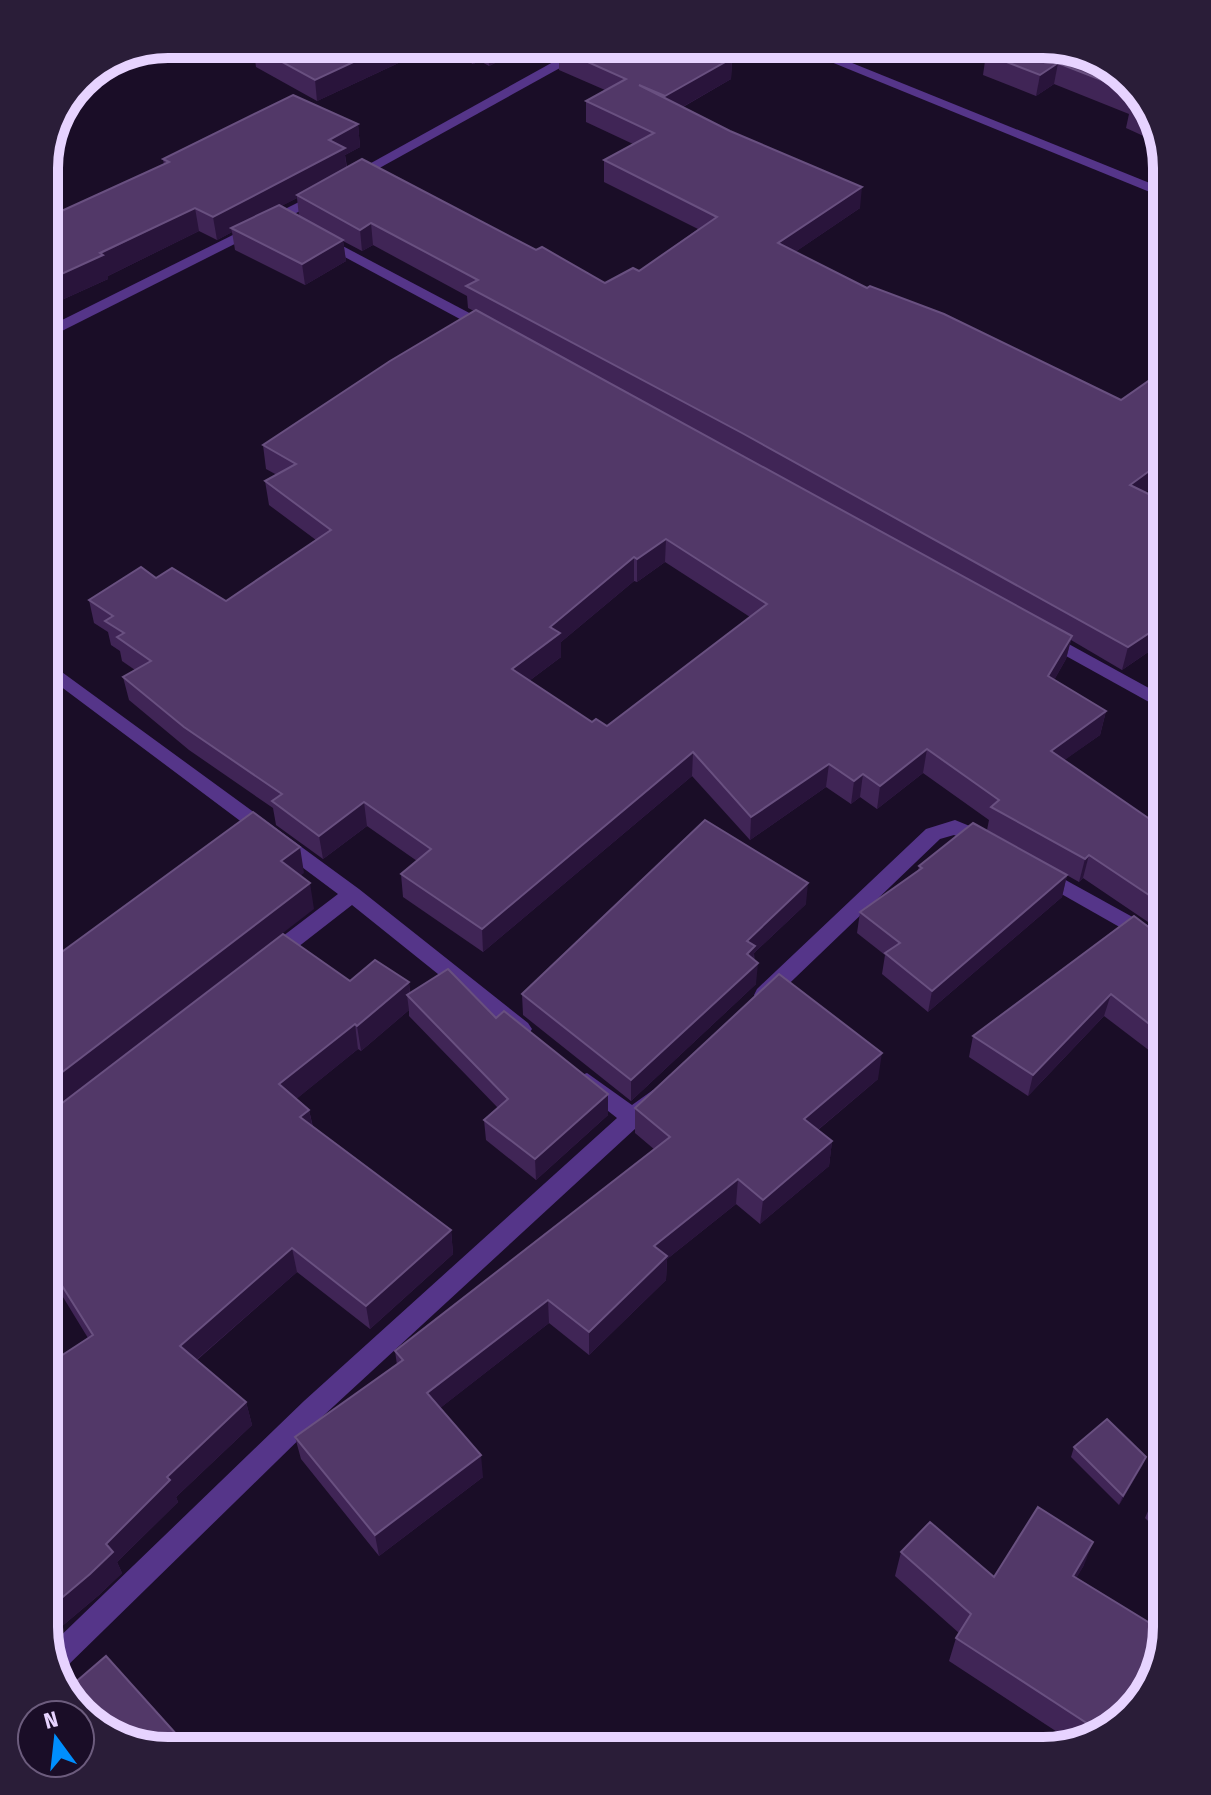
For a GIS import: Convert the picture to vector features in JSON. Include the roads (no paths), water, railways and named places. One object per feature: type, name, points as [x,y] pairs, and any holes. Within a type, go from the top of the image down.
[{"type":"street","points":[[58,329],[295,224],[569,58]]},
{"type":"street","points":[[828,58],[1153,189]]},
{"type":"street","points":[[295,224],[501,336]]},
{"type":"street","points":[[1032,630],[1153,698]]},
{"type":"street","points":[[58,675],[352,894],[535,1040]]},
{"type":"street","points":[[749,1009],[933,834],[955,827],[1001,849]]},
{"type":"street","points":[[1027,865],[1153,938]]},
{"type":"street","points":[[254,970],[352,894]]},
{"type":"street","points":[[571,1070],[632,1118]]},
{"type":"street","points":[[62,1654],[313,1409],[673,1080]]}]
